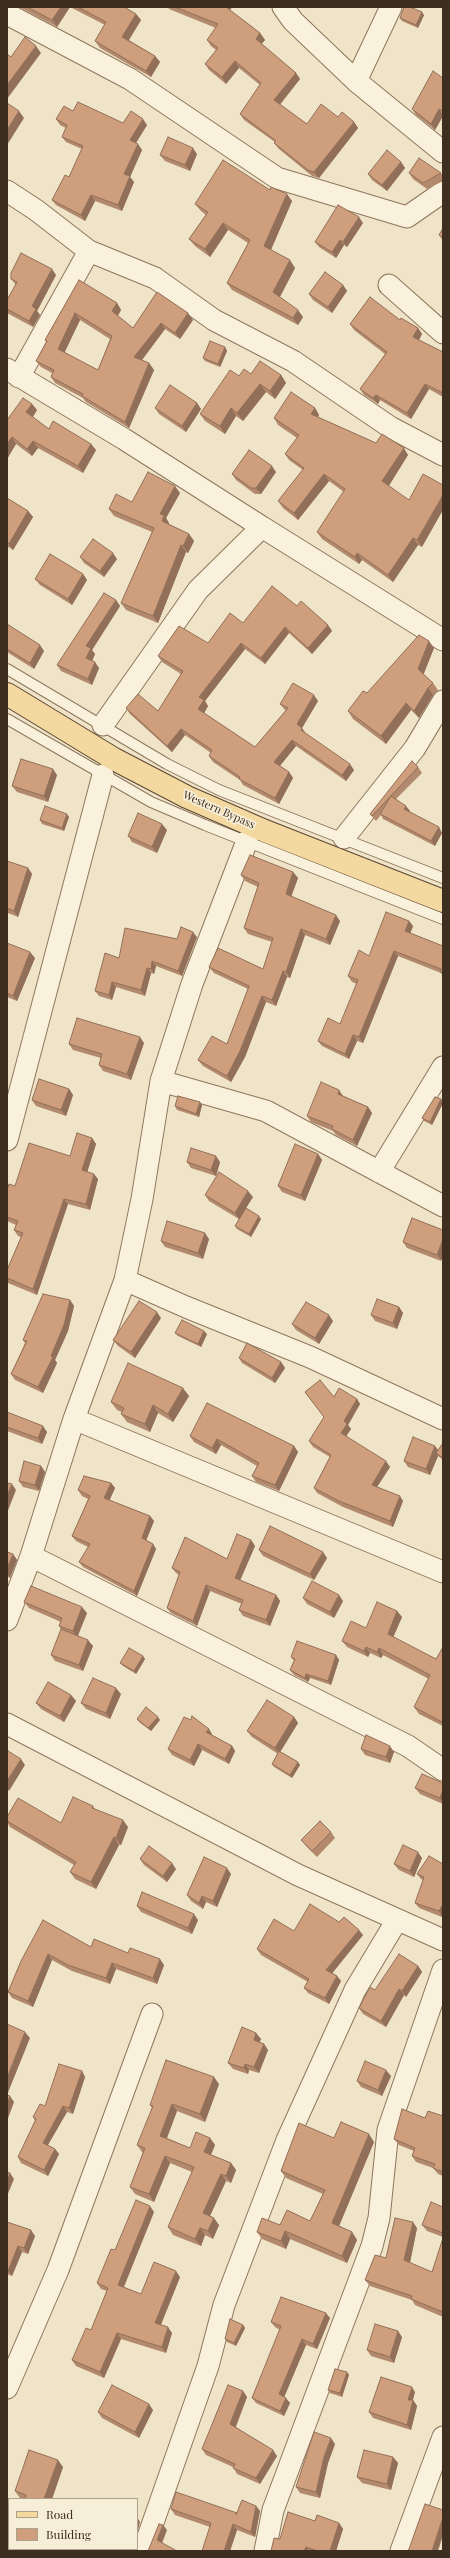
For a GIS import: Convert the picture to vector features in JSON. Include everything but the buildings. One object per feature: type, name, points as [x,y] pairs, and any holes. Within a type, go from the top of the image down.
[{"type":"main road","name":"Western Bypass","points":[[7,694],[114,759],[187,797],[265,831],[443,901]]},
{"type":"street","points":[[283,7],[293,21],[356,81],[443,152]]},
{"type":"street","points":[[356,81],[391,7]]},
{"type":"street","points":[[7,14],[130,79],[277,178],[407,218],[443,192]]},
{"type":"street","points":[[7,191],[36,210],[89,251],[155,278],[214,320],[293,361],[390,427],[443,456]]},
{"type":"street","points":[[89,251],[13,373],[124,439],[443,640]]},
{"type":"street","points":[[389,285],[443,333]]},
{"type":"street","points":[[103,725],[198,590],[262,527]]},
{"type":"street","points":[[344,838],[415,748],[443,701]]},
{"type":"street","points":[[7,1140],[103,775]]},
{"type":"street","points":[[7,1620],[30,1556],[74,1419],[125,1280],[142,1199],[161,1081],[192,984],[247,841]]},
{"type":"street","points":[[379,1172],[443,1067]]},
{"type":"street","points":[[161,1081],[266,1111],[443,1206]]},
{"type":"street","points":[[125,1280],[186,1307],[310,1357],[443,1419]]},
{"type":"street","points":[[74,1419],[443,1572]]},
{"type":"street","points":[[30,1556],[408,1746],[443,1770]]},
{"type":"street","points":[[7,1724],[298,1875],[443,1940]]},
{"type":"street","points":[[143,2551],[208,2366],[224,2305],[287,2140],[355,1990],[397,1920]]},
{"type":"street","points":[[265,2551],[273,2510],[372,2246],[379,2218],[388,2130],[443,1970]]},
{"type":"street","points":[[7,2388],[58,2270],[152,2014]]},
{"type":"street","points":[[402,2551],[443,2437]]},
{"type":"lane","points":[[7,669],[167,764],[219,790],[443,878]]},
{"type":"lane","points":[[7,719],[151,802],[204,825],[443,919]]}]
